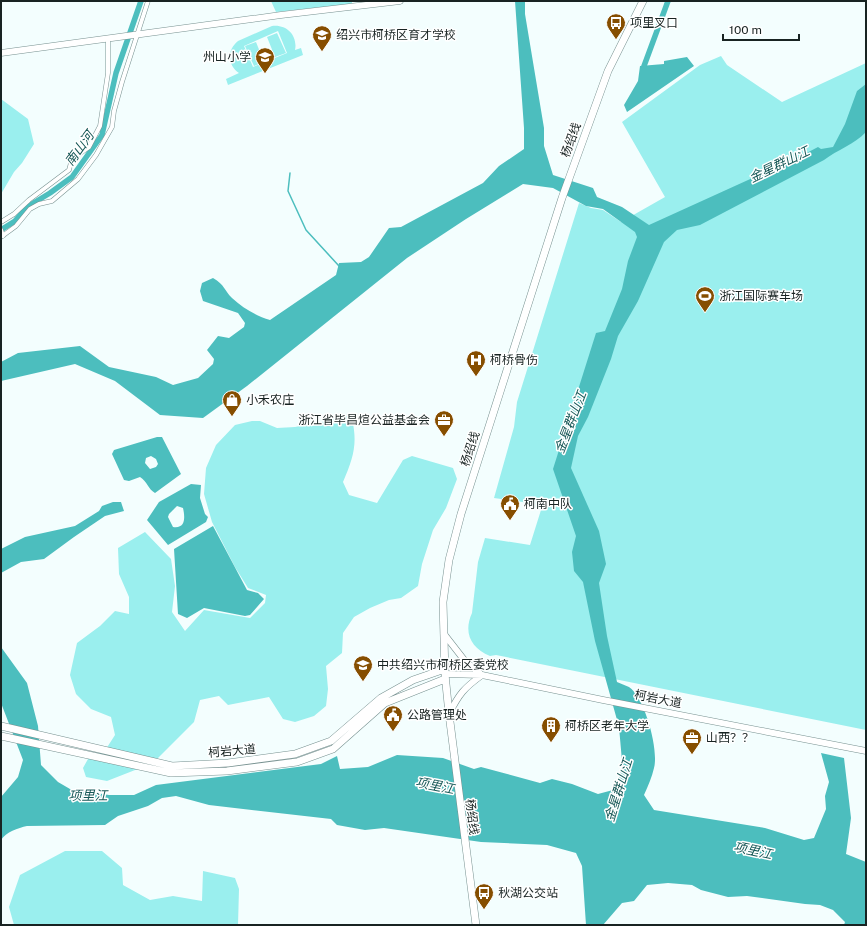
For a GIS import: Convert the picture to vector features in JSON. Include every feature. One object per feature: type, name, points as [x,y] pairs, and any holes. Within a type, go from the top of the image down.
[{"type":"main road","name":"杨绍线","points":[[476,925],[454,760],[445,674],[443,602],[449,560],[461,514],[562,198],[608,71],[643,1]]},
{"type":"main road","name":"柯岩大道","points":[[1,726],[172,766],[228,763],[295,754],[331,741],[381,698],[413,680],[445,674]]},
{"type":"main road","name":"柯岩大道","points":[[1,736],[55,749],[171,773],[227,771],[297,762],[333,749],[384,702],[445,674]]},
{"type":"street","points":[[1,230],[2,236],[16,226],[30,209],[39,204],[52,200],[78,179],[96,155],[112,127],[114,111],[122,82],[148,1]]},
{"type":"street","points":[[1,53],[280,15],[400,1]]},
{"type":"street","points":[[1,222],[14,214],[29,200],[69,170],[72,159],[89,147],[100,126],[108,73],[108,38]]},
{"type":"street","points":[[89,147],[96,155]]},
{"type":"street","points":[[443,633],[465,661],[482,675],[467,686],[457,698],[449,714]]},
{"type":"street","name":"柯岩大道","points":[[445,674],[482,675],[866,751]]},
{"type":"shaded area","points":[[271,1],[352,1],[352,4],[276,12]]},
{"type":"shaded area","points":[[272,26],[282,27],[287,29],[293,36],[295,40],[295,50],[301,48],[303,55],[228,85],[226,79],[239,73],[235,70],[230,58],[230,53],[238,41]],"holes":[[[278,31],[287,53],[253,67],[244,46]]]},
{"type":"shaded area","points":[[277,33],[286,53],[275,57],[267,37]]},
{"type":"shaded area","points":[[256,42],[264,62],[254,66],[245,46]]},
{"type":"shaded area","name":"浙江国际赛车场","points":[[721,56],[727,65],[782,102],[866,63],[866,730],[496,655],[490,656],[478,649],[470,639],[468,627],[469,620],[472,613],[478,562],[485,538],[530,545],[541,510],[523,502],[494,498],[514,427],[517,402],[579,203],[591,208],[603,210],[621,222],[665,197],[622,122],[700,65]]},
{"type":"shaded area","points":[[1,99],[28,119],[34,144],[22,163],[14,172],[1,194]]},
{"type":"shaded area","points":[[341,414],[352,419],[355,436],[352,459],[343,482],[349,495],[377,503],[403,460],[412,456],[453,468],[457,479],[446,508],[433,530],[422,564],[418,586],[401,598],[389,600],[354,617],[343,633],[342,653],[326,666],[328,689],[326,706],[314,716],[295,722],[283,719],[269,697],[228,705],[219,696],[200,700],[194,722],[153,763],[107,781],[86,777],[83,768],[88,759],[106,749],[115,735],[111,717],[91,709],[76,694],[70,675],[77,643],[100,626],[115,611],[129,614],[129,597],[119,574],[118,548],[145,532],[171,559],[175,586],[172,612],[185,631],[204,610],[250,618],[265,603],[266,595],[248,588],[235,567],[212,522],[204,494],[206,468],[216,445],[235,425],[252,421],[260,421],[277,428],[295,427],[322,422]]},
{"type":"shaded area","points":[[65,851],[102,851],[122,868],[123,885],[150,900],[173,896],[202,901],[203,871],[235,878],[239,889],[238,925],[14,925],[9,907],[20,875]]},
{"type":"water","points":[[515,1],[525,1],[525,14],[544,128],[544,146],[553,175],[593,188],[597,197],[622,207],[649,225],[818,147],[821,149],[833,147],[845,124],[857,91],[866,84],[866,132],[862,136],[824,160],[700,225],[677,230],[664,242],[638,301],[618,336],[611,359],[588,417],[578,436],[571,468],[599,531],[606,564],[599,583],[607,636],[617,682],[629,687],[635,693],[645,713],[653,737],[655,760],[654,768],[644,795],[654,810],[765,828],[804,840],[814,838],[826,809],[825,796],[829,782],[821,753],[844,758],[851,818],[846,854],[866,862],[866,925],[844,925],[845,922],[833,910],[820,905],[747,896],[728,897],[701,890],[692,885],[668,883],[647,885],[634,901],[622,903],[603,925],[586,925],[582,866],[576,853],[547,845],[481,842],[384,828],[365,830],[337,825],[331,819],[209,805],[176,796],[162,798],[148,806],[118,816],[105,825],[27,826],[16,829],[3,837],[1,840],[1,797],[18,777],[23,760],[1,703],[1,647],[27,683],[38,726],[41,765],[58,782],[70,789],[109,795],[134,795],[156,785],[321,764],[337,756],[340,769],[368,767],[397,755],[443,758],[474,769],[481,767],[540,783],[552,779],[572,784],[598,794],[613,790],[620,776],[622,761],[619,727],[595,641],[583,582],[574,571],[572,552],[576,536],[553,469],[596,333],[605,331],[622,289],[628,261],[637,237],[635,232],[603,209],[586,206],[553,188],[523,184],[407,258],[247,386],[203,418],[160,415],[115,381],[75,364],[1,381],[1,362],[18,353],[80,346],[109,367],[156,377],[173,385],[198,378],[213,364],[214,359],[207,350],[218,336],[229,338],[244,327],[245,323],[238,313],[203,301],[200,291],[202,283],[213,278],[220,283],[229,295],[241,305],[255,314],[270,320],[336,275],[339,263],[361,262],[369,257],[389,228],[401,227],[483,183],[499,166],[524,149],[524,128]]},
{"type":"water","points":[[687,57],[694,66],[627,112],[624,105],[638,81],[640,66],[664,64],[664,61]]},
{"type":"water","points":[[157,437],[162,437],[181,474],[155,493],[140,477],[129,481],[124,480],[112,454],[114,450]],"holes":[[[151,456],[156,459],[158,464],[156,467],[150,469],[145,463],[146,458]]]},
{"type":"water","points":[[191,484],[201,485],[200,498],[205,514],[208,517],[206,522],[168,545],[147,520],[159,502]],"holes":[[[177,506],[183,508],[184,522],[180,526],[173,527],[168,517],[169,514]]]},
{"type":"water","points":[[113,502],[121,502],[124,511],[105,516],[44,559],[21,562],[1,573],[1,549],[25,537],[75,526],[99,511],[102,506]]},
{"type":"water","points":[[213,526],[247,590],[258,593],[264,599],[250,615],[245,616],[204,608],[187,618],[178,614],[174,549]]},
{"type":"waterway","name":"南山河","points":[[1,230],[15,221],[27,207],[72,177],[102,135],[116,73],[141,1]]},
{"type":"waterway","points":[[644,66],[668,1]]},
{"type":"waterway","points":[[290,173],[288,191],[306,230],[339,266]]},
{"type":"place","name":"项里叉口","points":[[616,40]]},
{"type":"place","name":"绍兴市柯桥区育才学校","points":[[322,52]]},
{"type":"place","name":"州山小学","points":[[265,74]]},
{"type":"place","name":"浙江国际赛车场","points":[[705,313]]},
{"type":"place","name":"柯桥骨伤","points":[[476,377]]},
{"type":"place","name":"小禾农庄","points":[[232,417]]},
{"type":"place","name":"浙江省毕昌煊公益基金会","points":[[444,437]]},
{"type":"place","name":"柯南中队","points":[[510,521]]},
{"type":"place","name":"中共绍兴市柯桥区委党校","points":[[363,682]]},
{"type":"place","name":"公路管理处","points":[[393,732]]},
{"type":"place","name":"柯桥区老年大学","points":[[551,743]]},
{"type":"place","name":"山西？？","points":[[692,755]]},
{"type":"place","name":"秋湖公交站","points":[[484,910]]},
{"type":"water label","name":"金星群山江","points":[[779,164]]},
{"type":"water label","name":"金星群山江","points":[[570,422]]},
{"type":"water label","name":"项里江","points":[[435,785]]},
{"type":"water label","name":"金星群山江","points":[[618,790]]},
{"type":"water label","name":"项里江","points":[[88,795]]},
{"type":"water label","name":"项里江","points":[[753,850]]}]
